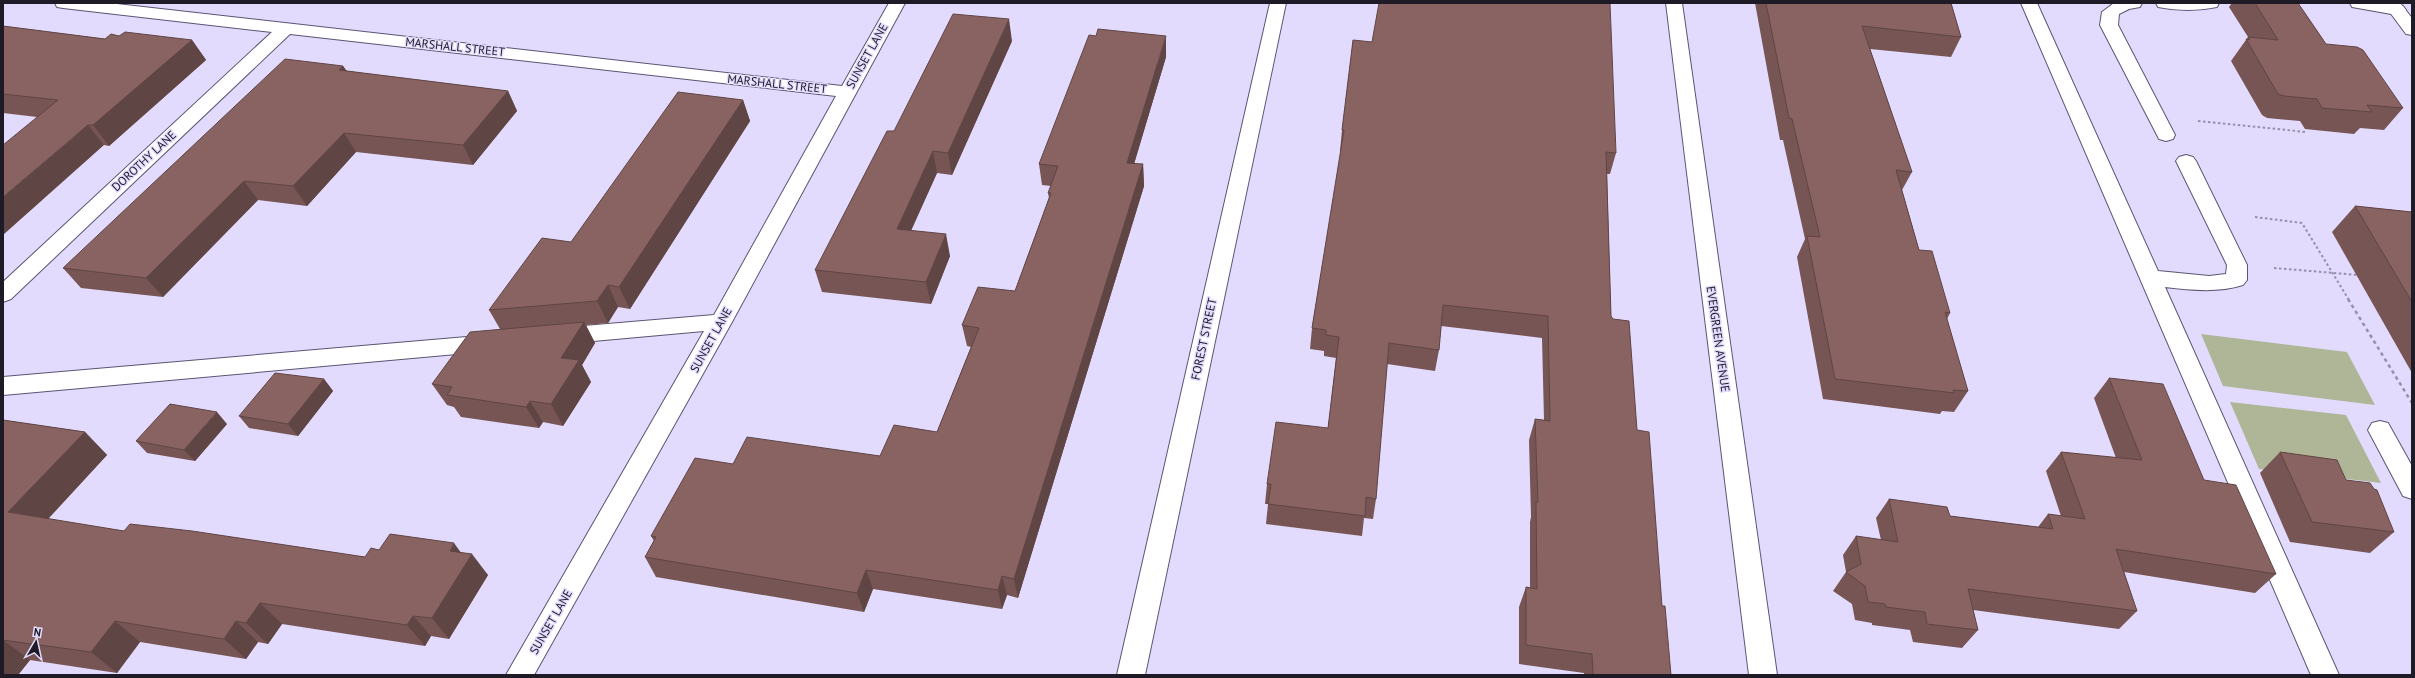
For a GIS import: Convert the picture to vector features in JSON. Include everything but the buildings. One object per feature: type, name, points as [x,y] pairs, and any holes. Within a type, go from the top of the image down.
[{"type":"street","name":"MARSHALL STREET","points":[[63,3],[848,92]]},
{"type":"street","name":"SUNSET LANE","points":[[520,675],[721,322],[897,3]]},
{"type":"street","name":"FOREST STREET","points":[[1130,675],[1278,3]]},
{"type":"street","name":"EVERGREEN AVENUE","points":[[1674,3],[1763,675]]},
{"type":"street","points":[[2029,3],[2325,675]]},
{"type":"street","points":[[2134,3],[2125,4],[2111,12],[2109,26],[2166,135]]},
{"type":"street","points":[[2164,3],[2199,6],[2211,3]]},
{"type":"street","points":[[2358,3],[2394,7],[2412,30]]},
{"type":"street","name":"DOROTHY LANE","points":[[3,294],[286,28]]},
{"type":"street","points":[[2150,278],[2209,284],[2236,280],[2237,265],[2186,161]]},
{"type":"street","points":[[542,338],[721,322]]},
{"type":"street","points":[[3,386],[510,341]]},
{"type":"street","points":[[2380,430],[2412,489]]},
{"type":"path","points":[[2222,124],[2306,132]]},
{"type":"path","points":[[2211,212],[2302,223],[2412,403]]},
{"type":"path","points":[[2237,265],[2333,272],[2364,276]]},
{"type":"green space","points":[[2201,334],[2347,352],[2375,405],[2223,386]]},
{"type":"green space","points":[[2230,402],[2346,415],[2381,483],[2259,469]]}]
